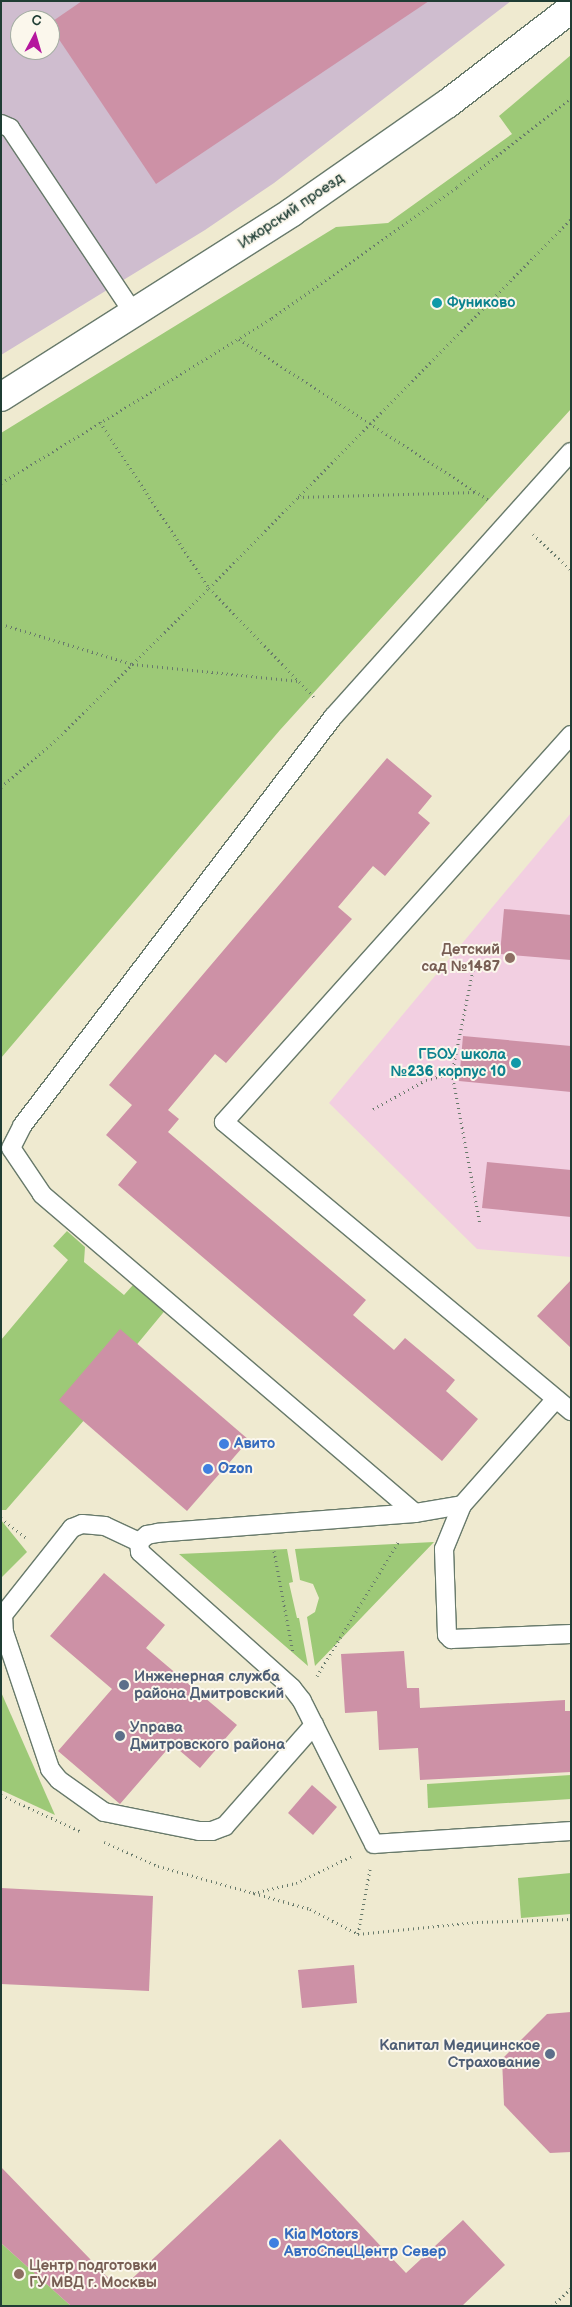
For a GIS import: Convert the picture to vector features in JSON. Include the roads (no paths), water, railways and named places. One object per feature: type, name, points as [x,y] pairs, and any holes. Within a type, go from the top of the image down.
[{"type":"street","name":"Ижорский проезд","points":[[1,397],[134,314],[300,206],[447,104],[571,9]]},
{"type":"lane","points":[[1,124],[10,128],[134,314]]},
{"type":"lane","points":[[415,1513],[42,1194],[6,1153],[22,1126],[333,717],[571,452]]},
{"type":"lane","points":[[571,735],[224,1122],[555,1400],[571,1411]]},
{"type":"lane","points":[[555,1400],[462,1505],[444,1549],[447,1635],[451,1639],[571,1634]]},
{"type":"lane","points":[[139,1542],[148,1535],[158,1533],[415,1513],[462,1505]]},
{"type":"lane","points":[[139,1542],[105,1526],[82,1524],[72,1528],[3,1615],[4,1632],[50,1768],[59,1780],[91,1805],[104,1812],[199,1831],[212,1831],[224,1826],[314,1725]]},
{"type":"lane","points":[[139,1542],[140,1552],[292,1688],[302,1701],[374,1844],[571,1831]]},
{"type":"place","name":"Фуниково","points":[[437,303]]},
{"type":"place","name":"Детский сад №1487","points":[[510,958]]},
{"type":"place","name":"ГБОУ школа №236 корпус 10","points":[[516,1063]]},
{"type":"place","name":"Авито","points":[[224,1444]]},
{"type":"place","name":"Ozon","points":[[208,1469]]},
{"type":"place","name":"Инженерная служба района Дмитровский","points":[[124,1685]]},
{"type":"place","name":"Управа Дмитровского района","points":[[120,1736]]},
{"type":"place","name":"Капитал Медицинское Страхование","points":[[550,2054]]},
{"type":"place","name":"Kia Motors АвтоСпецЦентр Север","points":[[274,2243]]},
{"type":"place","name":"Центр подготовки ГУ МВД г. Москвы","points":[[19,2274]]}]
